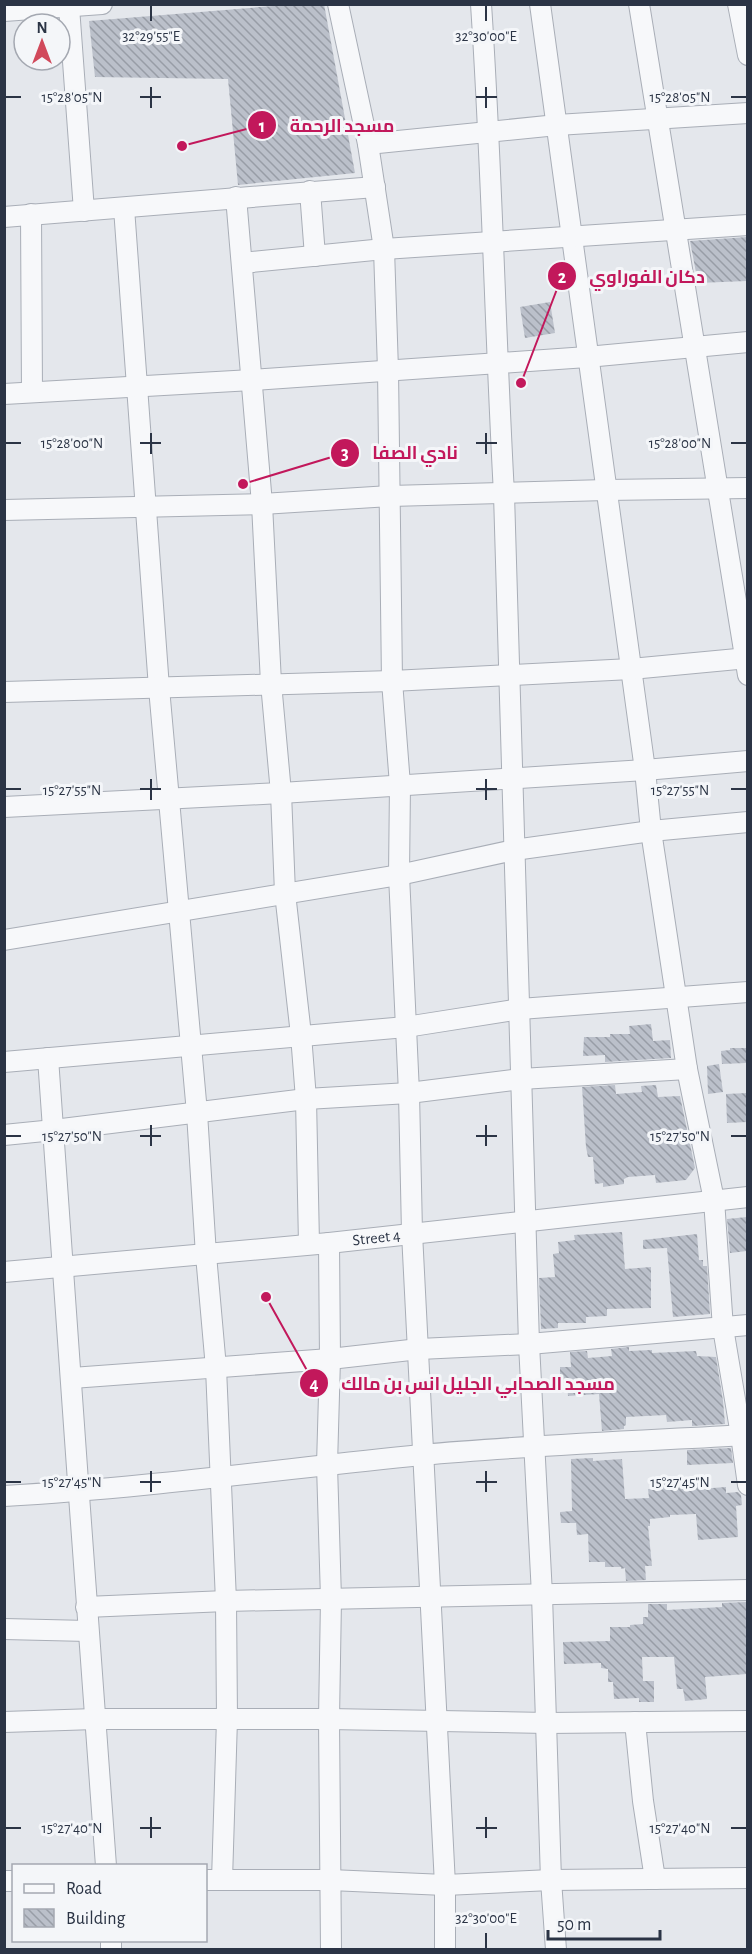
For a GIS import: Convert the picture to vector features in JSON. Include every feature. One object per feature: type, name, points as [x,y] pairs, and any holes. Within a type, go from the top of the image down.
[{"type":"street","points":[[11,8],[102,4]]},
{"type":"street","points":[[338,4],[368,144],[384,249],[392,681],[400,785],[399,875],[409,1093],[412,1233],[445,1884],[445,1950]]},
{"type":"street","points":[[482,4],[490,131],[497,363],[504,494],[529,1344],[542,1595],[551,1880],[556,1950]]},
{"type":"street","points":[[540,4],[645,770],[651,831],[687,1069],[714,1200],[723,1328],[744,1435],[747,1485]]},
{"type":"street","points":[[4,692],[392,681],[747,664],[639,4]]},
{"type":"street","points":[[738,4],[747,55]]},
{"type":"street","points":[[69,7],[84,211]]},
{"type":"street","points":[[368,144],[557,125],[747,113]]},
{"type":"street","points":[[4,217],[375,187]]},
{"type":"street","points":[[310,191],[315,256]]},
{"type":"street","points":[[236,197],[262,504],[281,793],[285,893],[306,1099],[309,1244]]},
{"type":"street","points":[[124,208],[159,688],[197,1113],[216,1368],[226,1601],[227,1719],[214,1880],[330,1880],[445,1884],[551,1880],[747,1878]]},
{"type":"street","points":[[32,214],[32,392]]},
{"type":"street","points":[[242,263],[384,249],[747,225]]},
{"type":"street","points":[[4,394],[587,357],[747,342]]},
{"type":"street","points":[[4,510],[262,504],[390,496],[747,488]]},
{"type":"street","points":[[4,807],[281,793],[747,762]]},
{"type":"street","points":[[4,940],[399,875],[514,850],[651,831],[747,822]]},
{"type":"street","points":[[4,1062],[406,1027],[520,1009],[747,992]]},
{"type":"street","points":[[48,1058],[106,1864]]},
{"type":"street","points":[[4,1135],[306,1099],[409,1093],[521,1079],[687,1069]]},
{"type":"street","name":"Street 4","points":[[4,1272],[330,1243],[747,1197]]},
{"type":"street","points":[[330,1243],[327,1465],[331,1599],[328,1719],[331,1950]]},
{"type":"street","points":[[72,1378],[330,1359],[419,1349],[529,1344],[747,1325]]},
{"type":"street","points":[[4,1496],[79,1492],[424,1455],[535,1446],[744,1435]]},
{"type":"street","points":[[86,1607],[226,1601],[747,1590]]},
{"type":"street","points":[[4,1629],[88,1631]]},
{"type":"street","points":[[4,1722],[95,1719],[328,1719],[547,1724],[747,1721]]},
{"type":"street","points":[[635,1722],[643,1801],[655,1879]]},
{"type":"building","points":[[298,4],[324,4],[355,173],[238,185],[228,79],[95,77],[89,21]]},
{"type":"building","points":[[747,237],[747,281],[698,283],[690,241]]},
{"type":"building","points":[[550,302],[555,333],[525,338],[520,307]]},
{"type":"building","points":[[651,1024],[653,1041],[670,1040],[671,1058],[605,1062],[605,1055],[583,1056],[584,1037],[630,1034],[629,1026]]},
{"type":"building","points":[[730,1048],[746,1048],[746,1063],[722,1064],[721,1051],[730,1050]]},
{"type":"building","points":[[719,1064],[723,1092],[708,1094],[707,1066]]},
{"type":"building","points":[[615,1085],[616,1094],[642,1092],[641,1086],[656,1085],[658,1097],[680,1096],[695,1168],[686,1180],[656,1183],[655,1175],[628,1177],[624,1179],[624,1184],[603,1187],[603,1183],[595,1184],[593,1157],[588,1157],[586,1147],[582,1087]]},
{"type":"building","points":[[747,1093],[747,1122],[727,1123],[726,1094]]},
{"type":"building","points":[[747,1217],[747,1251],[730,1253],[727,1219]]},
{"type":"building","points":[[622,1232],[625,1269],[651,1267],[651,1308],[607,1309],[607,1316],[586,1317],[586,1323],[558,1323],[558,1328],[541,1329],[539,1278],[555,1277],[553,1254],[559,1253],[558,1242],[575,1240],[574,1235]]},
{"type":"building","points":[[697,1234],[699,1260],[703,1260],[703,1266],[707,1266],[710,1314],[673,1317],[667,1248],[643,1249],[643,1240]]},
{"type":"building","points":[[629,1347],[629,1351],[652,1350],[652,1353],[696,1351],[697,1356],[716,1357],[725,1424],[692,1426],[692,1420],[667,1422],[666,1415],[626,1417],[624,1429],[602,1431],[599,1394],[568,1396],[567,1383],[560,1383],[560,1367],[571,1367],[570,1352],[587,1351],[588,1358],[612,1356],[611,1349]]},
{"type":"building","points":[[731,1448],[733,1463],[687,1465],[687,1450]]},
{"type":"building","points":[[593,1458],[593,1461],[622,1459],[625,1499],[649,1498],[648,1489],[660,1489],[660,1480],[698,1480],[699,1489],[726,1487],[726,1493],[738,1492],[741,1495],[742,1505],[736,1506],[738,1537],[698,1540],[696,1514],[670,1515],[670,1517],[650,1519],[650,1526],[648,1526],[652,1566],[645,1566],[646,1580],[626,1581],[625,1568],[605,1567],[605,1562],[589,1562],[588,1534],[577,1535],[576,1523],[561,1523],[560,1512],[572,1511],[571,1459]]},
{"type":"building","points":[[747,1602],[747,1674],[705,1677],[707,1699],[685,1701],[683,1689],[677,1689],[674,1657],[642,1657],[643,1681],[654,1681],[654,1702],[639,1702],[639,1698],[614,1699],[613,1682],[608,1682],[608,1669],[601,1668],[601,1663],[564,1664],[563,1642],[610,1641],[610,1627],[630,1627],[630,1625],[643,1624],[643,1617],[648,1617],[648,1604],[667,1604],[667,1610],[722,1607],[722,1603]]},
{"type":"place","name":"مسجد الرحمة","points":[[182,146]]},
{"type":"place","name":"دكان الفوراوي","points":[[521,383]]},
{"type":"place","name":"نادي الصفا","points":[[243,484]]},
{"type":"place","name":"مسجد الصحابي الجليل انس بن مالك","points":[[266,1297]]}]
